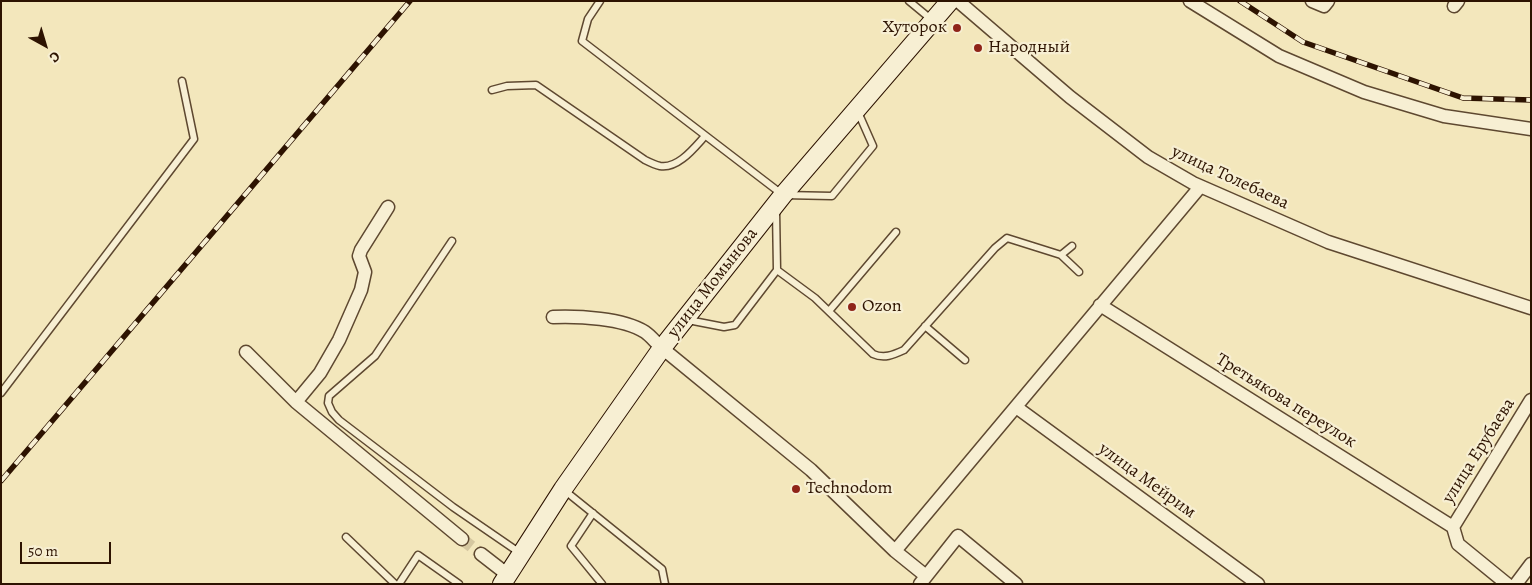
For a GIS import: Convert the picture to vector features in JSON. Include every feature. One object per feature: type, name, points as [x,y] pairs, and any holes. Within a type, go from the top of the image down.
[{"type":"main road","name":"улица Момынова","points":[[505,579],[563,489],[684,319],[779,199],[950,1]]},
{"type":"street","name":"улица Толебаева","points":[[958,1],[1070,97],[1148,157],[1200,186],[1328,242],[1531,308]]},
{"type":"street","points":[[1190,1],[1279,56],[1364,92],[1444,116],[1531,129]]},
{"type":"street","points":[[1312,1],[1326,4]]},
{"type":"street","points":[[895,551],[1200,186]]},
{"type":"street","points":[[296,402],[320,373],[339,340],[361,290],[365,272],[359,256],[361,250],[388,207]]},
{"type":"street","name":"Третьякова переулок","points":[[1100,305],[1453,527]]},
{"type":"street","points":[[553,317],[574,316],[630,325],[646,332],[662,348],[811,470],[923,580],[958,536],[1016,584]]},
{"type":"street","points":[[246,352],[296,402],[462,539]]},
{"type":"street","name":"улица Ерубаева","points":[[1508,584],[1458,544],[1453,527],[1531,400]]},
{"type":"street","name":"улица Мейрим","points":[[1016,406],[1258,584]]},
{"type":"street","points":[[481,554],[505,579]]},
{"type":"street","points":[[1516,584],[1531,564]]},
{"type":"lane","points":[[600,1],[588,19],[582,41],[705,136],[779,199],[832,196],[873,146],[857,109]]},
{"type":"lane","points":[[910,1],[933,20]]},
{"type":"lane","points":[[1,394],[194,139],[182,81]]},
{"type":"lane","points":[[492,90],[521,85],[536,85],[645,160],[660,166],[673,165],[690,152],[705,136]]},
{"type":"lane","points":[[684,319],[724,327],[735,325],[777,270],[779,199]]},
{"type":"lane","points":[[828,311],[896,232]]},
{"type":"lane","points":[[777,270],[816,298],[873,354],[879,357],[889,356],[904,350],[995,248],[1007,238],[1061,256],[1079,272]]},
{"type":"lane","points":[[452,241],[375,356],[329,396],[328,403],[332,412],[339,420],[453,507],[522,554]]},
{"type":"lane","points":[[1061,256],[1072,246]]},
{"type":"lane","points":[[925,326],[965,360]]},
{"type":"lane","points":[[563,489],[662,569],[665,584]]},
{"type":"lane","points":[[593,513],[571,546],[602,584]]},
{"type":"lane","points":[[346,537],[395,584]]},
{"type":"lane","points":[[399,584],[418,555],[459,584]]},
{"type":"tunnel","points":[[462,539],[481,554]]},
{"type":"railway","points":[[1,481],[410,1]]},
{"type":"railway","points":[[1240,1],[1303,42],[1463,98],[1531,100]]},
{"type":"place","name":"Хуторок","points":[[957,28]]},
{"type":"place","name":"Народный","points":[[978,48]]},
{"type":"place","name":"Ozon","points":[[852,307]]},
{"type":"place","name":"Technodom","points":[[796,489]]}]
